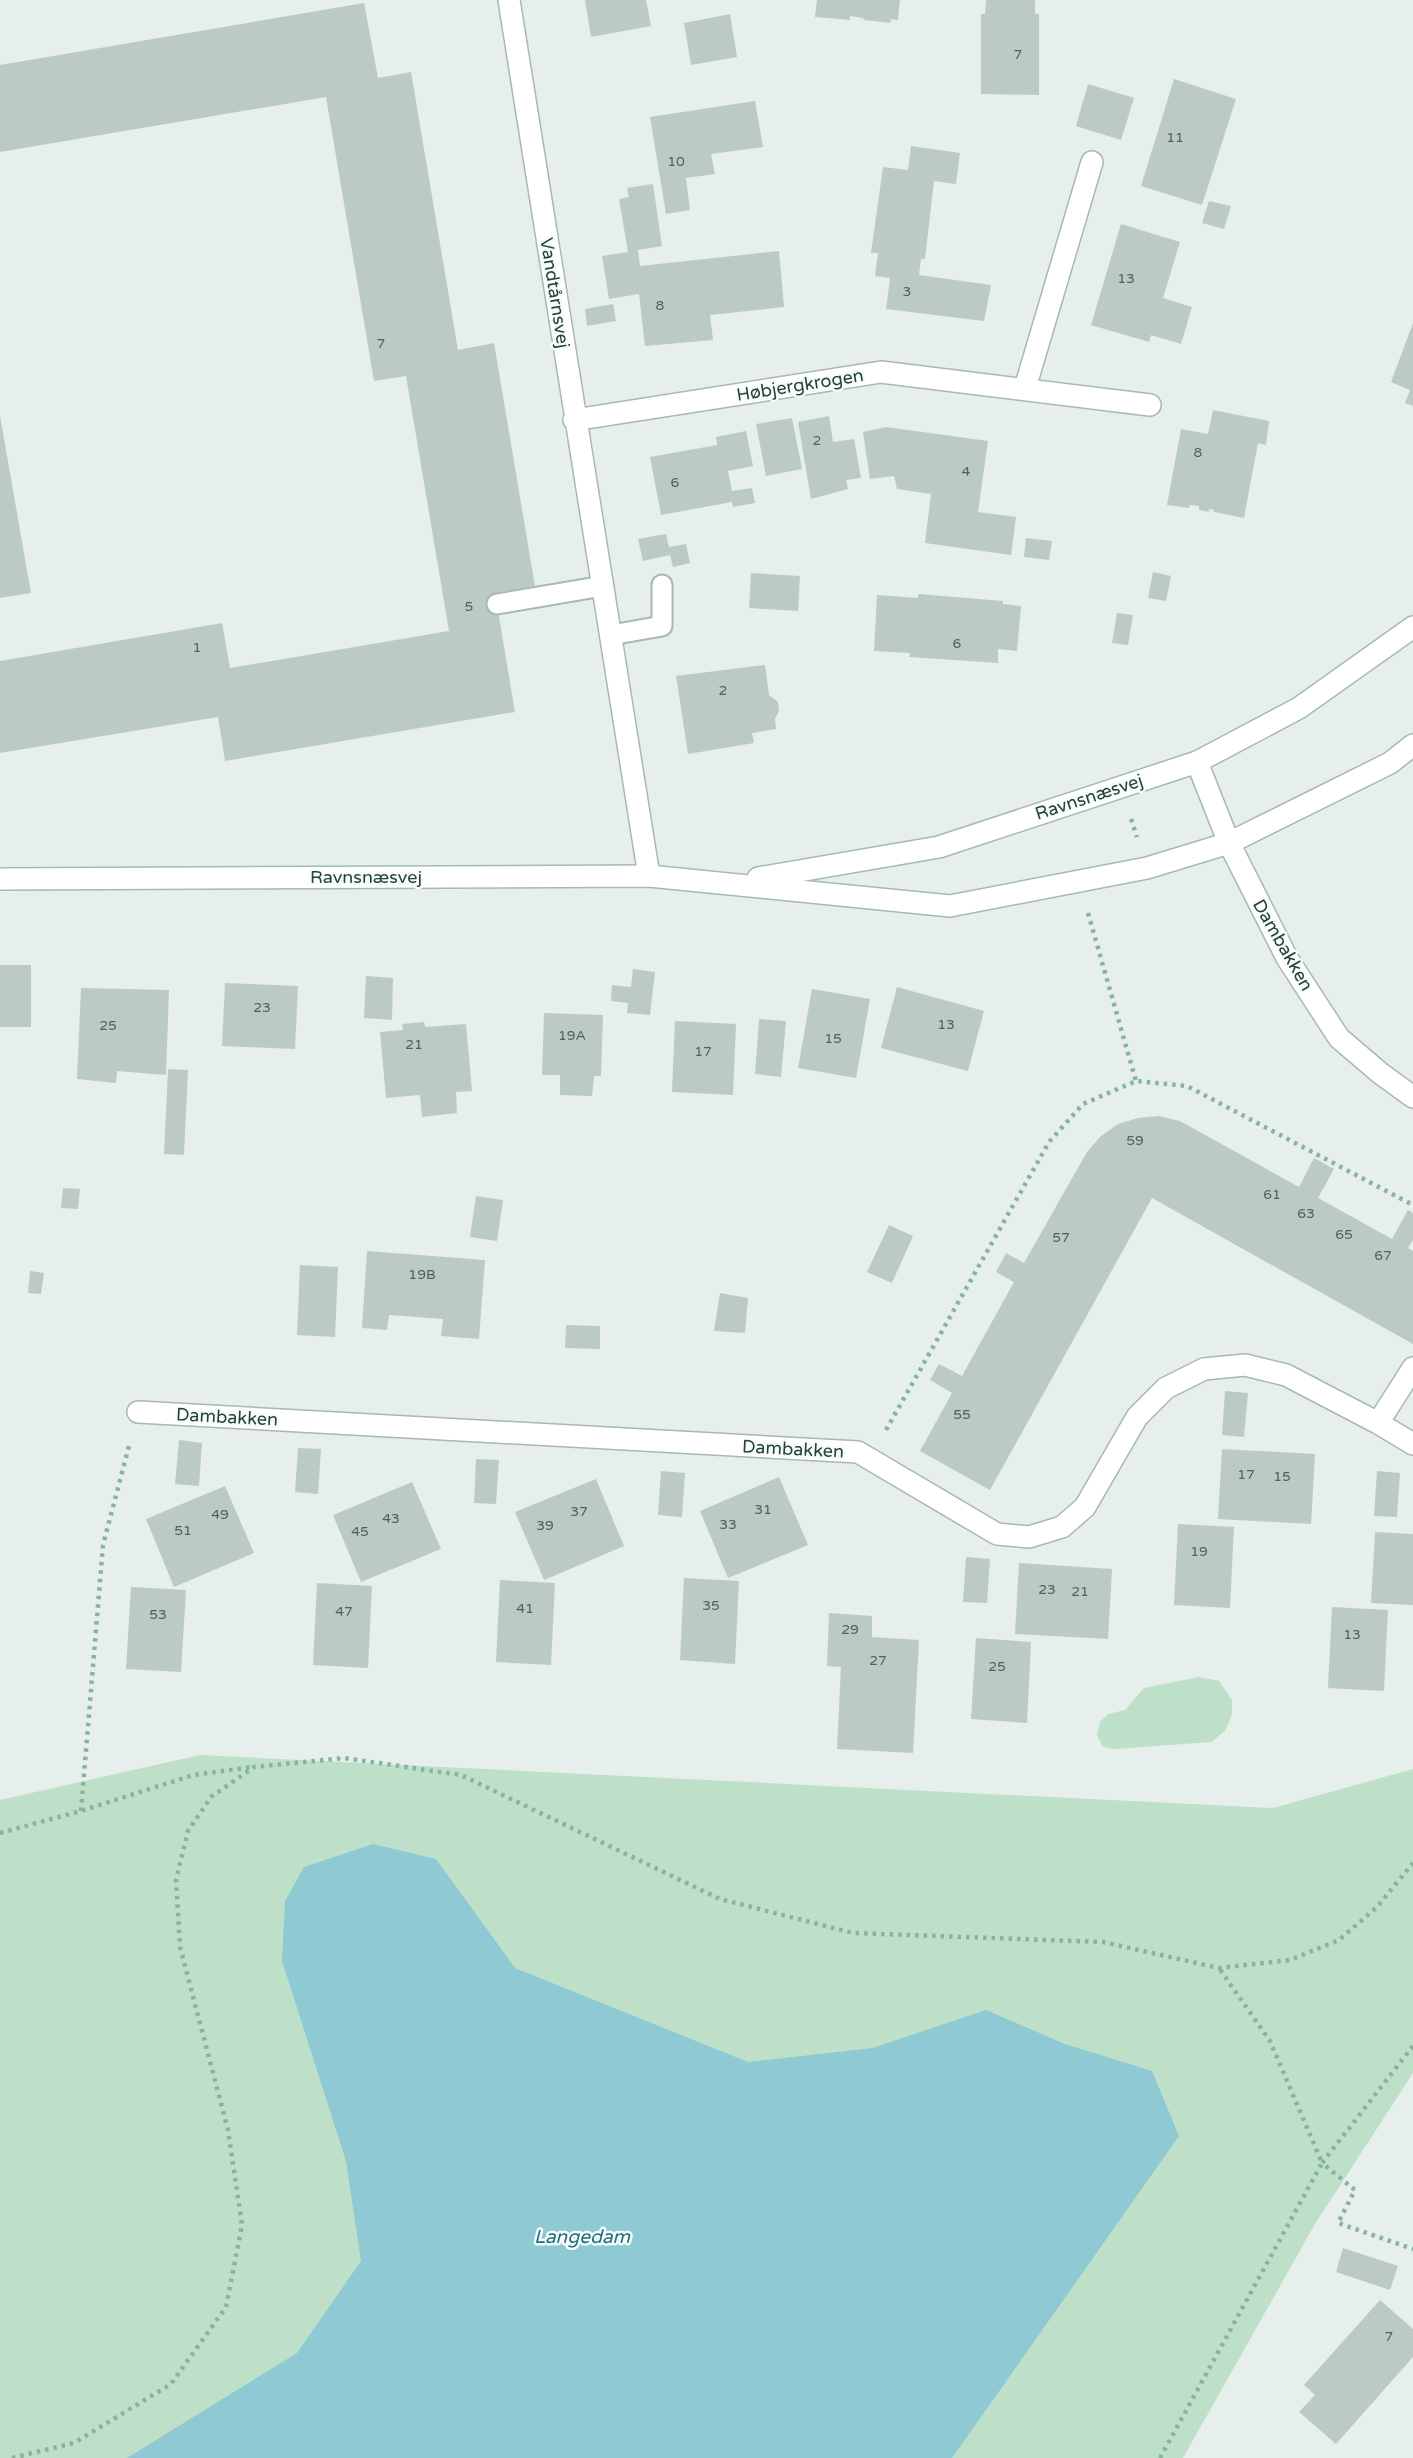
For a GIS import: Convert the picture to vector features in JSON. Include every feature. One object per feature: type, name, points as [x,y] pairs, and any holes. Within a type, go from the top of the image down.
[{"type":"street","name":"Vandtårnsvej","points":[[509,0],[649,876]]},
{"type":"street","points":[[1026,388],[1092,162]]},
{"type":"street","name":"Høbjergkrogen","points":[[575,420],[881,372],[1150,405]]},
{"type":"street","name":"Ravnsnæsvej","points":[[732,883],[939,847],[1197,762],[1299,708],[1413,627]]},
{"type":"street","name":"Ravnsnæsvej","points":[[0,878],[649,876],[950,906],[1147,868],[1229,843],[1390,763],[1413,745]]},
{"type":"street","name":"Dambakken","points":[[1197,762],[1229,843],[1287,958],[1339,1038],[1413,1097]]},
{"type":"street","name":"Dambakken","points":[[138,1412],[858,1452],[997,1534],[1029,1537],[1062,1527],[1085,1507],[1137,1417],[1166,1388],[1204,1369],[1245,1365],[1286,1375],[1413,1444]]},
{"type":"street","points":[[1378,1423],[1413,1368]]},
{"type":"lane","points":[[611,635],[662,626],[662,585]]},
{"type":"lane","points":[[497,604],[603,586]]},
{"type":"path","points":[[1121,787],[1147,868]]},
{"type":"path","points":[[1079,881],[1136,1081]]},
{"type":"path","points":[[858,1452],[889,1428],[1049,1142],[1083,1104],[1136,1081],[1187,1086],[1413,1205]]},
{"type":"path","points":[[81,1811],[103,1545],[138,1412]]},
{"type":"path","points":[[0,1833],[81,1811],[193,1775],[344,1758],[461,1775],[720,1899],[853,1933],[1103,1942],[1219,1968],[1290,1959],[1339,1940],[1377,1907],[1413,1863]]},
{"type":"path","points":[[12,2458],[75,2443],[171,2384],[226,2307],[242,2225],[228,2130],[180,1947],[176,1880],[188,1830],[211,1797],[254,1767]]},
{"type":"path","points":[[1219,1968],[1270,2041],[1322,2163],[1354,2190],[1338,2223],[1413,2249]]},
{"type":"path","points":[[1160,2458],[1322,2163],[1413,2046]]},
{"type":"green space","points":[[1199,1677],[1219,1681],[1232,1700],[1232,1714],[1225,1731],[1211,1742],[1115,1749],[1103,1747],[1097,1735],[1100,1722],[1108,1714],[1125,1710],[1144,1688]]},
{"type":"green space","points":[[200,1755],[1273,1808],[1413,1769],[1413,2073],[1315,2224],[1183,2458],[0,2458],[0,1800]]},
{"type":"water","name":"Langedam","points":[[373,1844],[436,1859],[515,1968],[748,2062],[873,2048],[986,2010],[1065,2044],[1152,2071],[1179,2136],[952,2458],[127,2458],[297,2353],[361,2261],[346,2161],[282,1961],[285,1901],[304,1867]]},
{"type":"building","points":[[585,0],[646,0],[651,26],[591,37]]},
{"type":"building","points":[[817,0],[900,0],[898,20],[890,19],[891,23],[850,16],[850,20],[815,17]]},
{"type":"building","points":[[986,0],[1035,0],[1035,14],[1039,14],[1039,95],[981,94],[981,14],[985,14]]},
{"type":"building","points":[[364,3],[378,78],[411,72],[458,350],[494,343],[535,586],[495,593],[515,712],[225,761],[218,717],[0,753],[0,661],[222,623],[230,668],[449,631],[406,376],[374,381],[326,97],[0,152],[0,65]]},
{"type":"building","points":[[730,14],[737,57],[691,65],[684,23]]},
{"type":"building","points":[[1174,79],[1236,99],[1202,205],[1141,186]]},
{"type":"building","points":[[1088,84],[1134,98],[1121,140],[1076,126]]},
{"type":"building","points":[[755,101],[763,147],[711,154],[715,174],[686,178],[690,210],[666,214],[650,117]]},
{"type":"building","points":[[911,146],[960,153],[956,184],[934,181],[925,259],[921,259],[919,275],[991,285],[984,321],[886,309],[890,278],[875,276],[878,253],[871,253],[883,167],[908,170]]},
{"type":"building","points":[[653,184],[662,246],[638,250],[640,266],[779,251],[784,307],[710,315],[713,340],[645,346],[639,294],[609,299],[602,256],[628,252],[619,199],[629,197],[627,188]]},
{"type":"building","points":[[1209,201],[1231,206],[1224,229],[1202,223]]},
{"type":"building","points":[[1121,224],[1180,242],[1163,298],[1192,307],[1181,344],[1151,335],[1149,342],[1091,325]]},
{"type":"building","points":[[613,304],[616,321],[587,326],[585,309]]},
{"type":"building","points":[[1413,323],[1413,406],[1405,403],[1410,390],[1391,382]]},
{"type":"building","points":[[1213,410],[1269,421],[1266,445],[1258,443],[1244,518],[1209,509],[1209,512],[1199,510],[1199,506],[1190,505],[1189,508],[1167,505],[1181,429],[1208,434]]},
{"type":"building","points":[[0,416],[31,593],[0,598]]},
{"type":"building","points":[[829,416],[833,442],[854,439],[861,478],[846,480],[848,489],[811,499],[798,422]]},
{"type":"building","points":[[792,418],[802,469],[766,476],[756,424]]},
{"type":"building","points":[[886,427],[988,441],[978,512],[1016,517],[1011,555],[925,543],[931,494],[897,489],[894,476],[870,479],[863,432]]},
{"type":"building","points":[[746,431],[753,466],[728,471],[732,491],[752,488],[755,503],[733,507],[732,502],[661,515],[650,457],[717,445],[716,437]]},
{"type":"building","points":[[666,534],[669,547],[686,544],[690,563],[673,567],[670,555],[643,561],[638,539]]},
{"type":"building","points":[[1026,538],[1052,541],[1049,560],[1024,557]]},
{"type":"building","points":[[1153,572],[1171,576],[1166,601],[1148,598]]},
{"type":"building","points":[[751,573],[800,576],[798,611],[749,608]]},
{"type":"building","points":[[918,594],[1003,601],[1003,604],[1021,606],[1017,651],[998,649],[998,663],[909,657],[910,653],[874,651],[877,595],[918,598]]},
{"type":"building","points":[[1117,613],[1133,615],[1128,645],[1112,643]]},
{"type":"building","points":[[765,665],[769,695],[778,702],[776,729],[752,733],[754,743],[688,754],[676,676]]},
{"type":"building","points":[[0,965],[31,965],[31,1027],[0,1027]]},
{"type":"building","points":[[633,969],[655,972],[650,1015],[627,1013],[628,1003],[611,1001],[612,985],[631,987]]},
{"type":"building","points":[[366,976],[393,978],[392,1020],[364,1018]]},
{"type":"building","points":[[225,983],[298,986],[295,1049],[222,1046]]},
{"type":"building","points":[[897,987],[984,1011],[968,1071],[881,1048]]},
{"type":"building","points":[[81,988],[169,990],[166,1075],[117,1071],[116,1083],[77,1079]]},
{"type":"building","points":[[812,989],[870,999],[856,1078],[798,1068]]},
{"type":"building","points":[[544,1013],[603,1015],[601,1076],[594,1076],[592,1096],[560,1095],[560,1075],[542,1075]]},
{"type":"building","points":[[759,1019],[786,1021],[781,1077],[755,1074]]},
{"type":"building","points":[[675,1021],[736,1024],[733,1095],[672,1092]]},
{"type":"building","points":[[424,1022],[425,1027],[466,1024],[472,1091],[456,1092],[457,1113],[422,1117],[420,1095],[386,1098],[380,1032],[403,1030],[402,1024]]},
{"type":"building","points":[[168,1069],[188,1070],[184,1155],[164,1154]]},
{"type":"building","points":[[1159,1116],[1180,1121],[1299,1187],[1314,1158],[1334,1169],[1318,1198],[1392,1239],[1408,1210],[1413,1213],[1413,1240],[1408,1248],[1413,1251],[1413,1344],[1152,1198],[990,1490],[920,1451],[952,1393],[930,1380],[939,1364],[962,1376],[1014,1282],[996,1272],[1006,1253],[1024,1263],[1087,1152],[1101,1136],[1118,1124]]},
{"type":"building","points":[[63,1188],[80,1189],[78,1209],[61,1208]]},
{"type":"building","points":[[476,1196],[503,1200],[497,1241],[470,1237]]},
{"type":"building","points":[[889,1225],[913,1236],[892,1283],[867,1272]]},
{"type":"building","points":[[367,1251],[485,1260],[479,1339],[441,1336],[443,1319],[389,1315],[387,1330],[362,1328]]},
{"type":"building","points":[[300,1265],[338,1267],[335,1337],[297,1335]]},
{"type":"building","points":[[30,1271],[44,1273],[41,1294],[28,1293]]},
{"type":"building","points":[[720,1293],[748,1298],[745,1333],[714,1331]]},
{"type":"building","points":[[566,1325],[600,1326],[600,1349],[565,1348]]},
{"type":"building","points":[[1225,1391],[1248,1393],[1244,1437],[1222,1435]]},
{"type":"building","points":[[179,1440],[202,1443],[199,1486],[175,1484]]},
{"type":"building","points":[[298,1448],[321,1449],[318,1494],[295,1492]]},
{"type":"building","points":[[1222,1449],[1315,1454],[1311,1524],[1218,1519]]},
{"type":"building","points":[[476,1459],[499,1460],[496,1504],[474,1503]]},
{"type":"building","points":[[661,1471],[685,1473],[682,1517],[658,1515]]},
{"type":"building","points":[[1377,1471],[1400,1473],[1397,1517],[1374,1516]]},
{"type":"building","points":[[779,1477],[808,1545],[728,1578],[700,1511]]},
{"type":"building","points":[[596,1479],[624,1546],[544,1580],[515,1512]]},
{"type":"building","points":[[412,1482],[441,1549],[361,1582],[333,1515]]},
{"type":"building","points":[[225,1486],[254,1553],[174,1587],[146,1519]]},
{"type":"building","points":[[1178,1524],[1234,1527],[1230,1608],[1174,1605]]},
{"type":"building","points":[[1375,1532],[1413,1534],[1413,1605],[1371,1603]]},
{"type":"building","points":[[966,1557],[990,1559],[987,1603],[963,1602]]},
{"type":"building","points":[[1019,1563],[1112,1569],[1108,1639],[1015,1634]]},
{"type":"building","points":[[684,1578],[739,1581],[735,1664],[680,1660]]},
{"type":"building","points":[[500,1580],[555,1583],[551,1665],[496,1662]]},
{"type":"building","points":[[317,1583],[372,1586],[368,1668],[313,1665]]},
{"type":"building","points":[[131,1587],[186,1590],[181,1672],[126,1669]]},
{"type":"building","points":[[1332,1607],[1388,1610],[1384,1691],[1328,1688]]},
{"type":"building","points":[[829,1613],[872,1616],[872,1637],[919,1640],[913,1753],[837,1749],[841,1667],[827,1666]]},
{"type":"building","points":[[976,1638],[1031,1642],[1027,1723],[971,1719]]},
{"type":"building","points":[[1343,2248],[1398,2266],[1390,2290],[1336,2272]]},
{"type":"building","points":[[1380,2300],[1413,2329],[1413,2357],[1336,2444],[1299,2412],[1315,2395],[1304,2385]]}]
